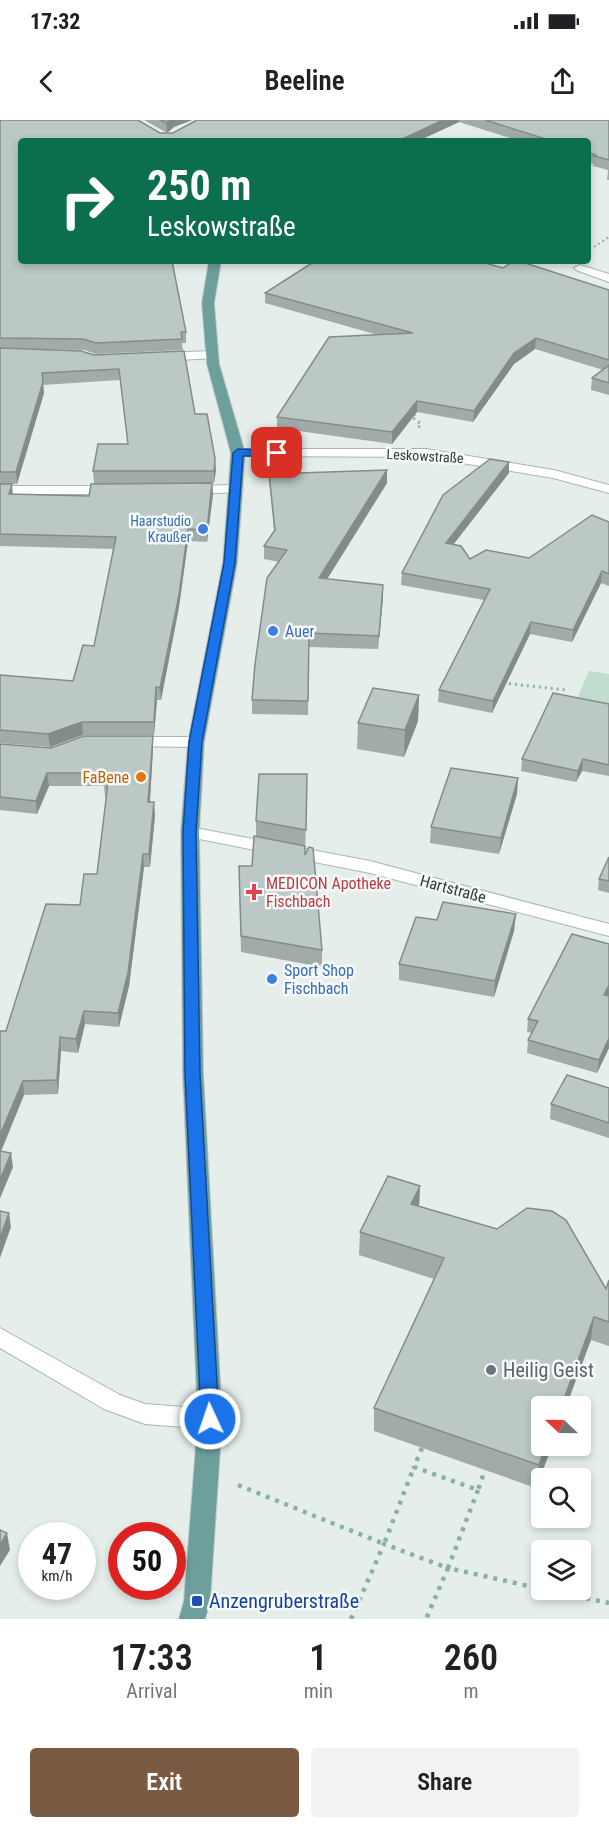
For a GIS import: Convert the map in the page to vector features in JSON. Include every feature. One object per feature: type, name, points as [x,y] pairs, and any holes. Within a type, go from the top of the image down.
[{"type":"main road","points":[[192,1619],[197,1601],[210,1419],[193,1074],[190,832],[196,742],[230,563],[238,453],[212,355],[208,303],[214,264]]},
{"type":"street","points":[[580,268],[609,278]]},
{"type":"street","points":[[142,358],[212,355]]},
{"type":"street","name":"Leskowstraße","points":[[238,453],[426,453],[554,474],[609,489]]},
{"type":"street","points":[[178,490],[236,489]]},
{"type":"street","points":[[0,490],[131,490]]},
{"type":"street","points":[[106,742],[196,742]]},
{"type":"street","name":"Hartstraße","points":[[190,832],[370,867],[609,930]]},
{"type":"street","points":[[0,1337],[112,1402],[145,1414],[210,1419]]},
{"type":"path","points":[[591,248],[609,237]]},
{"type":"path","points":[[402,454],[421,424],[412,417],[419,407]]},
{"type":"path","points":[[502,682],[535,688],[566,690]]},
{"type":"path","points":[[351,1619],[422,1448]]},
{"type":"path","points":[[414,1467],[477,1490]]},
{"type":"path","points":[[426,1619],[448,1569],[485,1470]]},
{"type":"path","points":[[207,1472],[448,1569],[531,1587]]},
{"type":"path","points":[[591,1600],[609,1604]]},
{"type":"green space","points":[[589,671],[609,674],[609,712],[574,706]]},
{"type":"building","points":[[0,120],[138,120],[160,133],[173,133],[197,120],[443,120],[404,138],[18,138],[18,264],[173,264],[186,332],[181,332],[182,339],[96,343],[83,339],[0,338]]},
{"type":"building","points":[[485,120],[609,120],[609,160],[591,153],[591,138],[542,138]]},
{"type":"building","points":[[310,264],[489,264],[503,268],[509,264],[528,264],[609,290],[609,360],[536,338],[514,353],[474,411],[417,401],[392,432],[277,417],[329,337],[413,333],[265,293]]},
{"type":"building","points":[[0,348],[81,351],[94,355],[184,351],[195,414],[207,414],[215,458],[214,471],[93,471],[98,444],[128,444],[119,369],[42,373],[43,382],[16,472],[0,472]]},
{"type":"building","points":[[609,365],[609,383],[592,378]]},
{"type":"building","points":[[490,459],[509,462],[446,543],[461,546],[470,559],[486,550],[529,558],[592,515],[609,522],[609,574],[602,571],[573,630],[531,622],[493,701],[439,690],[490,589],[402,573],[443,495]]},
{"type":"building","points":[[387,470],[319,578],[383,585],[379,636],[309,633],[308,701],[252,700],[267,578],[287,550],[264,546],[275,530],[269,474]]},
{"type":"building","points":[[212,483],[207,530],[188,529],[179,595],[160,688],[156,687],[154,722],[82,722],[48,734],[0,730],[0,675],[73,681],[83,645],[94,646],[116,537],[0,534],[0,484],[12,484],[9,494],[89,496],[91,484]]},
{"type":"building","points":[[373,688],[419,695],[405,730],[358,723]]},
{"type":"building","points":[[553,693],[609,704],[609,765],[583,759],[578,771],[522,759]]},
{"type":"building","points":[[84,736],[153,736],[148,802],[154,802],[149,854],[143,854],[128,973],[118,1013],[84,1011],[76,1039],[60,1037],[57,1080],[23,1081],[0,1135],[0,1031],[6,1031],[46,904],[80,905],[84,874],[97,874],[108,783],[104,783],[105,773],[47,773],[36,801],[0,797],[0,744],[51,748]]},
{"type":"building","points":[[451,768],[518,778],[501,838],[431,827]]},
{"type":"building","points":[[259,774],[307,774],[306,830],[256,821]]},
{"type":"building","points":[[254,836],[305,846],[305,855],[309,847],[313,848],[322,950],[241,936],[239,866],[252,866]]},
{"type":"building","points":[[609,857],[609,881],[599,879]]},
{"type":"building","points":[[443,902],[516,914],[495,981],[399,964],[416,917],[437,920]]},
{"type":"building","points":[[572,934],[609,944],[609,985],[604,995],[609,996],[609,1038],[599,1060],[528,1040],[538,1021],[528,1019]]},
{"type":"building","points":[[567,1075],[609,1088],[609,1123],[551,1104]]},
{"type":"building","points":[[0,1151],[11,1153],[0,1180]]},
{"type":"building","name":"Heilig Geist","points":[[388,1176],[420,1186],[411,1204],[497,1229],[527,1208],[552,1211],[566,1220],[606,1289],[609,1280],[609,1322],[594,1317],[565,1396],[531,1396],[531,1456],[542,1456],[539,1465],[374,1408],[444,1258],[360,1232]]},
{"type":"building","points":[[0,1211],[9,1213],[0,1238]]},
{"type":"building","points":[[0,1530],[7,1533],[0,1545]]},
{"type":"place","name":"Haarstudio Kraußer","points":[[203,529]]},
{"type":"place","name":"Auer","points":[[273,631]]},
{"type":"place","name":"FaBene","points":[[141,777]]},
{"type":"place","name":"MEDICON Apotheke Fischbach","points":[[254,892]]},
{"type":"place","name":"Sport Shop Fischbach","points":[[272,979]]},
{"type":"place","name":"Heilig Geist","points":[[491,1370]]},
{"type":"place","name":"Anzengruberstraße","points":[[197,1601]]},
{"type":"route","points":[[210,1419],[193,1074],[189,877],[196,742],[230,563],[238,453],[277,453]]}]
